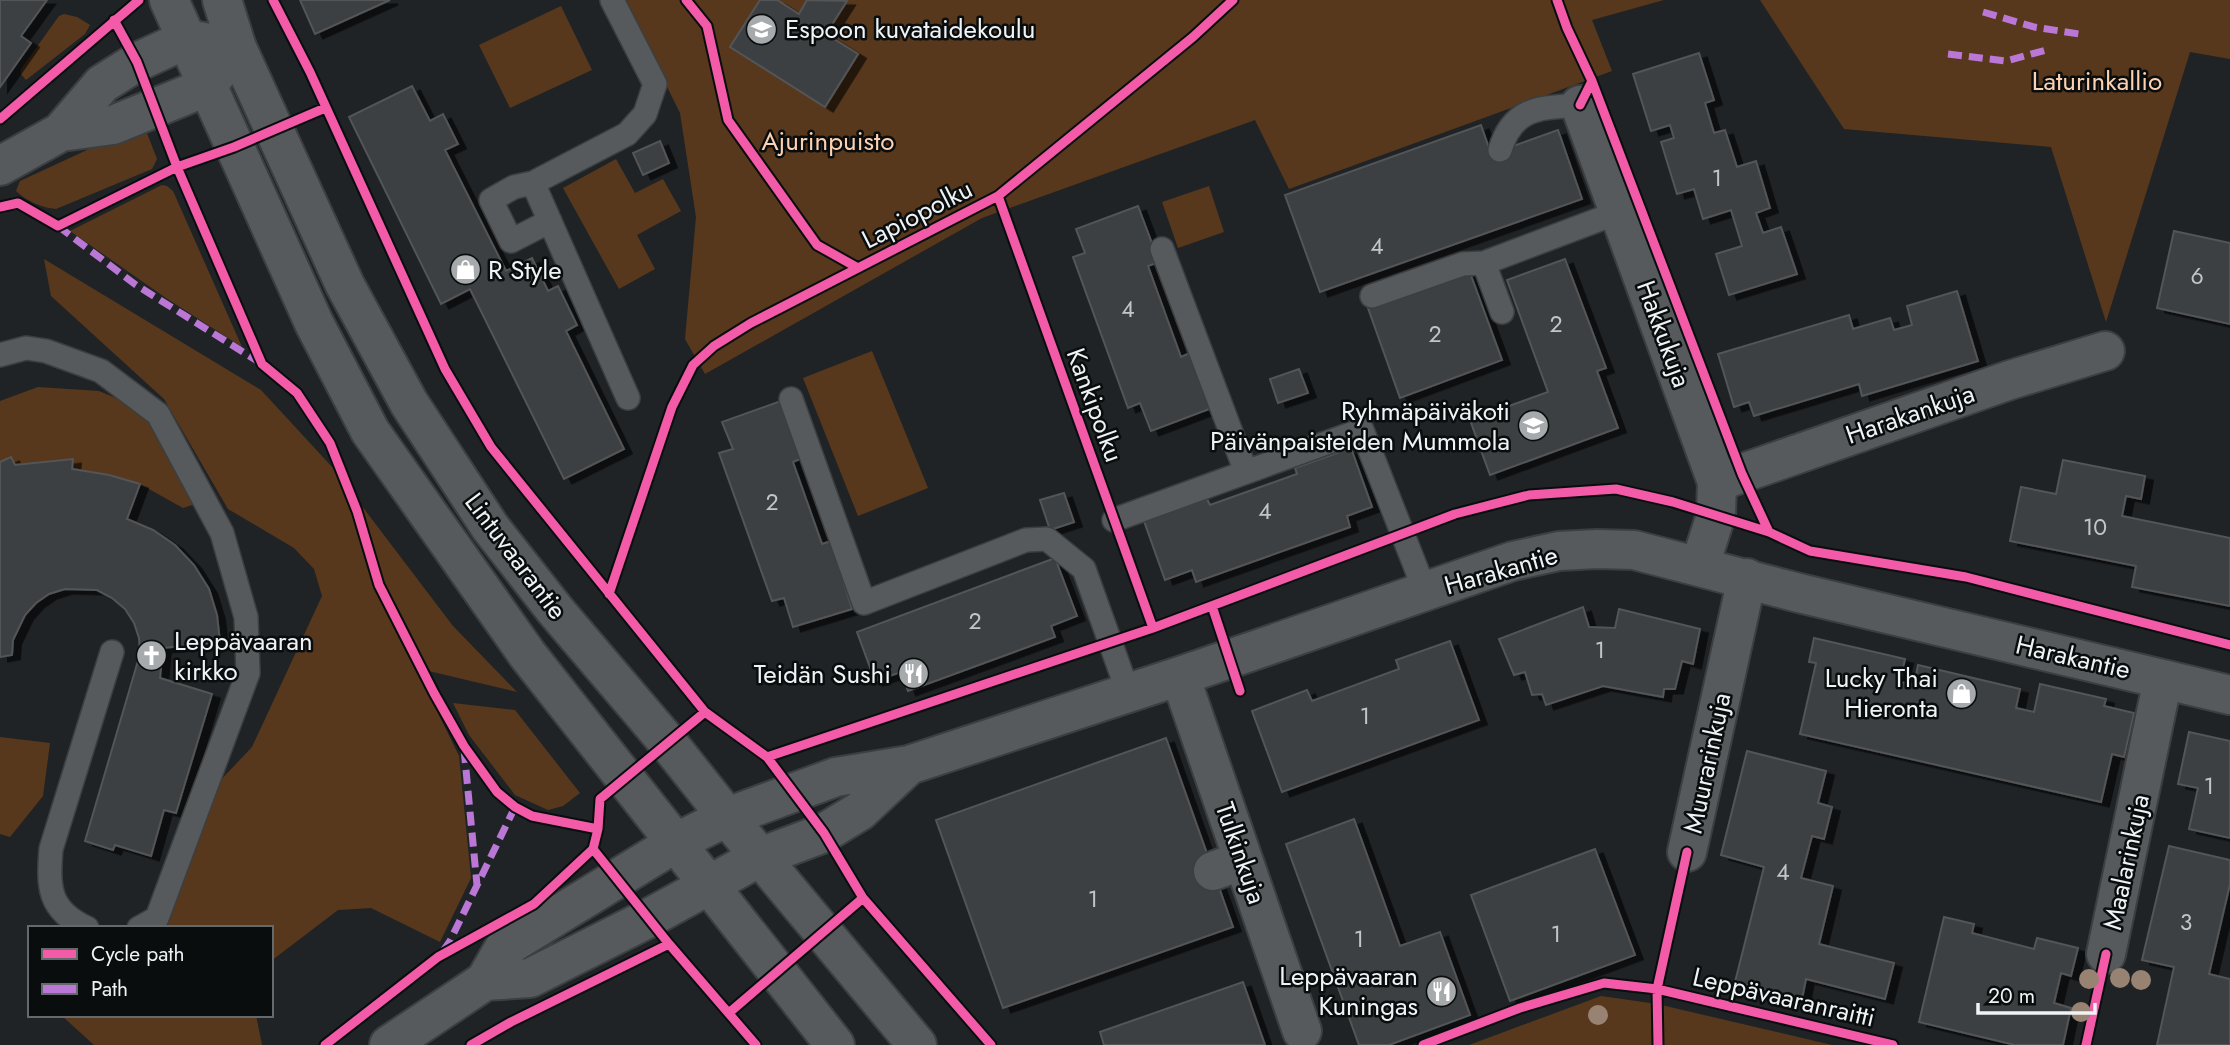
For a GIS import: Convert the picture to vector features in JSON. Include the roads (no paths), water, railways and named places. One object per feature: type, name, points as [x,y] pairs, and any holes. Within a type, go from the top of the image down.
[{"type":"street","name":"Lintuvaarantie","points":[[169,0],[314,323],[370,431],[527,654],[835,1045]]},
{"type":"street","name":"Lintuvaarantie","points":[[222,0],[237,48],[345,285],[409,403],[490,527],[555,610],[917,1045]]},
{"type":"street","points":[[3,161],[61,132],[113,125],[206,87],[237,48],[187,39],[137,62],[102,84],[61,132]]},
{"type":"street","name":"Hakkukuja","points":[[1580,105],[1717,482],[1716,515],[1700,565]]},
{"type":"street","name":"Harakankuja","points":[[1717,482],[2010,380],[2105,351]]},
{"type":"street","name":"Harakantie","points":[[485,981],[503,948],[677,842],[727,817],[836,777],[909,765],[1180,676],[1513,561],[1559,551],[1634,550],[1812,596],[2230,695]]},
{"type":"street","name":"Muurarinkuja","points":[[1687,852],[1747,578]]},
{"type":"street","name":"Tulkinkuja","points":[[1180,676],[1228,865],[1301,1031]]},
{"type":"street","name":"Maalarinkuja","points":[[2106,954],[2163,679]]},
{"type":"street","name":"Harakantie","points":[[485,981],[530,978],[760,857],[824,833],[860,811],[909,765]]},
{"type":"street","points":[[389,1045],[485,981]]},
{"type":"lane","points":[[550,221],[511,241],[491,200],[514,187],[533,183],[626,134],[645,114],[655,84],[612,0]]},
{"type":"lane","points":[[1500,150],[1505,133],[1518,118],[1539,108],[1580,105]]},
{"type":"lane","points":[[533,183],[628,398]]},
{"type":"lane","points":[[1373,296],[1462,264],[1484,263],[1619,212]]},
{"type":"lane","points":[[1162,249],[1246,472]]},
{"type":"lane","points":[[1484,263],[1502,312]]},
{"type":"lane","points":[[0,355],[26,348],[101,371],[158,414],[222,533],[246,617],[248,673],[157,918],[143,926]]},
{"type":"lane","points":[[790,399],[864,603],[1026,540],[1047,539],[1084,569],[1128,692]]},
{"type":"lane","points":[[1114,520],[1362,430],[1425,591]]},
{"type":"lane","points":[[83,926],[56,906],[48,881],[51,849],[112,652]]},
{"type":"place","name":"Espoon kuvataidekoulu","points":[[762,29]]},
{"type":"place","name":"R Style","points":[[465,270]]},
{"type":"place","name":"Ryhmäpäiväkoti Päivänpaisteiden Mummola","points":[[1533,426]]},
{"type":"place","name":"Leppävaaran kirkko","points":[[151,656]]},
{"type":"place","name":"Teidän Sushi","points":[[914,674]]},
{"type":"place","name":"Lucky Thai Hieronta","points":[[1961,693]]},
{"type":"place","name":"Leppävaaran Kuningas","points":[[1441,991]]},
{"type":"park label","name":"Laturinkallio","points":[[2097,81]]},
{"type":"park label","name":"Ajurinpuisto","points":[[828,141]]}]
